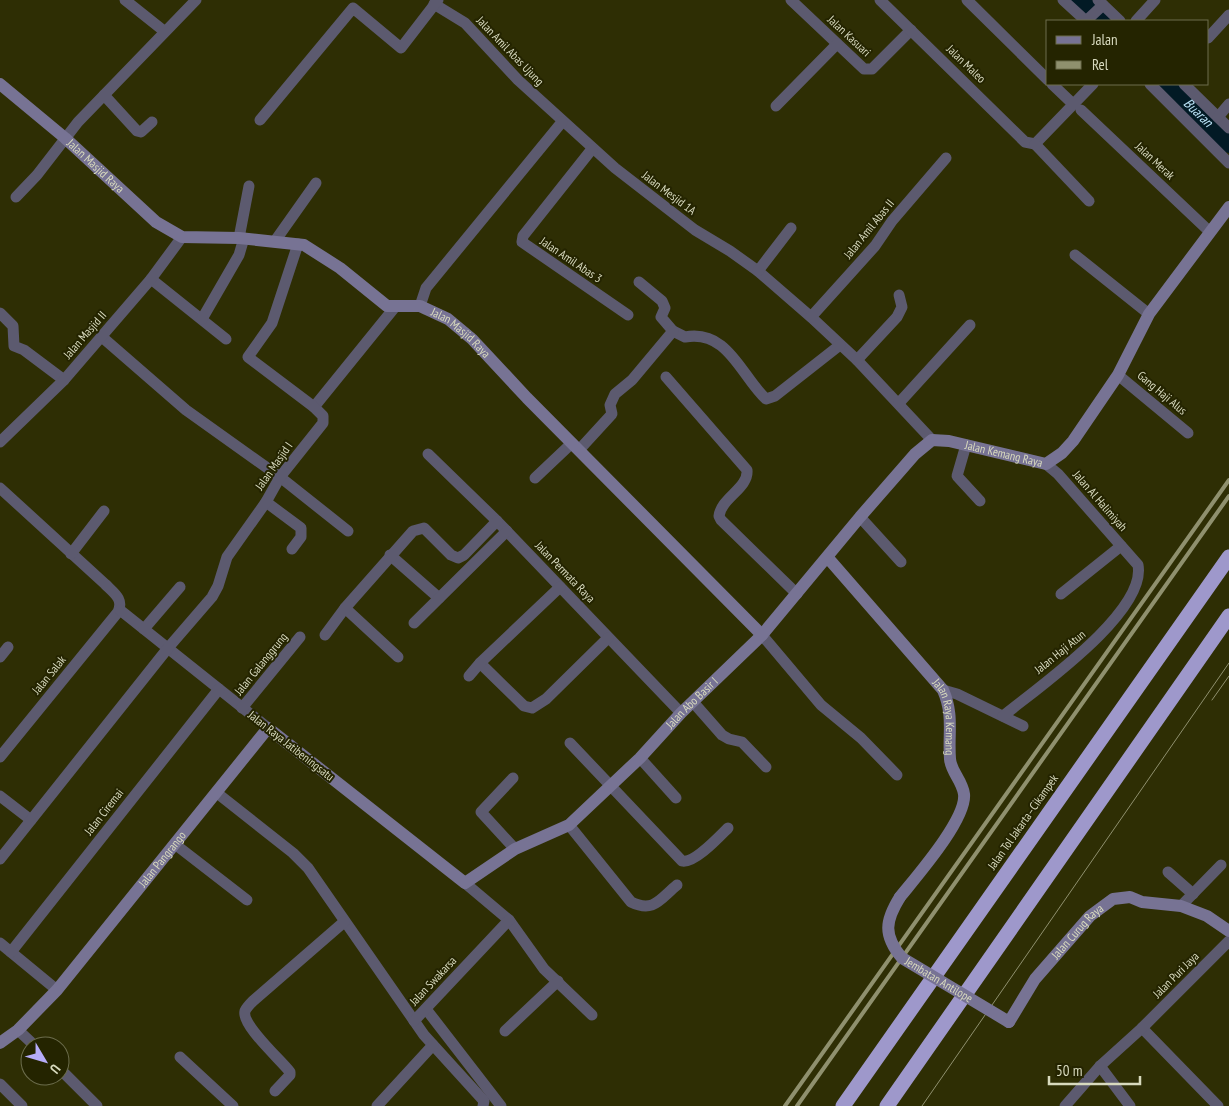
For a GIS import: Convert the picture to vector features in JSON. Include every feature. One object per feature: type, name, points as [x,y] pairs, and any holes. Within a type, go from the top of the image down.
[{"type":"highway","name":"Jalan Tol Jakarta–Cikampek","points":[[843,1106],[1229,557]]},
{"type":"highway","points":[[887,1106],[1229,616]]},
{"type":"street","points":[[125,0],[164,31]]},
{"type":"street","points":[[16,197],[37,176],[64,138],[164,31],[196,0]]},
{"type":"street","name":"Jalan Kasuari","points":[[791,0],[864,69],[872,69],[911,30]]},
{"type":"street","name":"Jalan Maleo","points":[[880,0],[1025,142],[1035,144],[1090,201]]},
{"type":"street","points":[[967,0],[1046,78]]},
{"type":"street","points":[[1063,0],[1093,13],[1117,20]]},
{"type":"street","points":[[1137,20],[1155,0]]},
{"type":"street","points":[[260,120],[353,8],[401,48],[436,2]]},
{"type":"street","name":"Jalan Amil Abas Ujung","points":[[436,2],[465,23],[518,80],[562,122]]},
{"type":"street","points":[[1209,37],[1229,15]]},
{"type":"street","points":[[776,106],[837,44]]},
{"type":"street","name":"Jalan Masjid Raya","points":[[0,84],[64,138],[156,222],[182,237],[241,238],[298,244],[314,250],[387,306],[420,306],[448,319],[472,339],[762,635]]},
{"type":"street","name":"Jalan Merak","points":[[1053,85],[1210,232]]},
{"type":"street","points":[[1035,144],[1077,107],[1092,85]]},
{"type":"street","points":[[1151,85],[1229,163]]},
{"type":"street","points":[[1185,85],[1229,128]]},
{"type":"street","points":[[104,95],[137,131],[141,132],[152,122]]},
{"type":"street","points":[[1218,118],[1229,104]]},
{"type":"street","points":[[420,306],[423,294],[431,282],[562,122]]},
{"type":"street","name":"Jalan Mesjid 1A","points":[[562,122],[592,149],[695,230],[758,271],[858,360],[932,440]]},
{"type":"street","name":"Jalan Amil Abas 3","points":[[592,149],[521,239],[524,245],[628,315]]},
{"type":"street","name":"Jalan Amil Abas II","points":[[811,317],[875,246],[892,222],[946,158]]},
{"type":"street","points":[[275,241],[316,183]]},
{"type":"street","points":[[202,319],[239,255],[250,186]]},
{"type":"street","name":"Jalan Kemang Raya","points":[[932,440],[966,445],[1046,464],[1068,448],[1118,375],[1149,314],[1229,206]]},
{"type":"street","points":[[758,271],[792,228]]},
{"type":"street","name":"Jalan Masjid II","points":[[0,442],[64,380],[151,278],[182,237]]},
{"type":"street","points":[[298,244],[272,323],[248,357],[314,407],[394,307]]},
{"type":"street","points":[[1075,255],[1149,314]]},
{"type":"street","points":[[151,278],[226,339]]},
{"type":"street","points":[[639,282],[662,301],[665,308],[661,317],[674,330],[685,337],[696,335],[710,339],[729,350],[766,399],[775,396],[840,345]]},
{"type":"street","points":[[858,360],[897,317],[902,307],[899,295]]},
{"type":"street","points":[[0,313],[13,326],[14,346],[24,350],[64,380]]},
{"type":"street","points":[[899,403],[970,325]]},
{"type":"street","points":[[535,478],[612,414],[610,405],[615,394],[632,380],[674,330]]},
{"type":"street","points":[[102,336],[186,410],[280,477],[348,531]]},
{"type":"street","name":"Gang Haji Alus","points":[[1118,375],[1188,433]]},
{"type":"street","points":[[666,377],[747,470],[746,479],[722,506],[719,516],[721,520],[797,594]]},
{"type":"street","name":"Jalan Masjid I","points":[[168,648],[212,597],[218,586],[227,556],[266,502],[280,477],[323,423],[323,416],[314,407]]},
{"type":"street","points":[[898,775],[861,738],[821,705],[762,635],[828,558],[860,517],[915,454],[932,440]]},
{"type":"street","points":[[966,445],[956,476],[980,501]]},
{"type":"street","name":"Jalan Permata Raya","points":[[428,454],[507,531],[681,712]]},
{"type":"street","name":"Jalan Al Halimiyah","points":[[1046,464],[1058,474],[1121,546],[1061,594]]},
{"type":"street","points":[[0,488],[120,600],[119,611]]},
{"type":"street","points":[[266,502],[301,528],[301,537],[292,549]]},
{"type":"street","points":[[71,554],[104,512]]},
{"type":"street","points":[[860,517],[901,562]]},
{"type":"street","points":[[325,634],[344,608],[413,531],[418,528],[427,530],[451,556],[458,558],[464,555],[497,521]]},
{"type":"street","points":[[414,623],[507,531]]},
{"type":"street","name":"Jalan Haji Atun","points":[[1003,716],[1100,637],[1132,593],[1138,578],[1138,565],[1121,546]]},
{"type":"street","points":[[390,555],[439,598]]},
{"type":"street","name":"Jalan Raya Kemang","points":[[828,558],[944,690],[951,712],[950,765],[962,783],[964,796],[960,814],[939,847],[900,897]]},
{"type":"street","points":[[144,629],[180,587]]},
{"type":"street","points":[[469,676],[480,663],[560,587]]},
{"type":"street","points":[[344,608],[398,657]]},
{"type":"street","name":"Jalan Raya Jatibeningsatu","points":[[119,611],[465,883]]},
{"type":"street","name":"Jalan Salak","points":[[0,756],[119,611]]},
{"type":"street","name":"Jalan Abo Basir I","points":[[465,883],[515,849],[569,825],[610,784],[640,758],[681,712],[762,635]]},
{"type":"street","name":"Jalan Galanggrung","points":[[242,708],[300,637]]},
{"type":"street","points":[[480,663],[524,706],[532,708],[546,699],[608,638]]},
{"type":"street","points":[[0,657],[8,647]]},
{"type":"street","points":[[0,859],[168,648]]},
{"type":"street","name":"Jalan Ciremai","points":[[11,952],[219,689]]},
{"type":"street","points":[[944,690],[1022,726]]},
{"type":"street","points":[[693,702],[722,735],[742,742],[766,767]]},
{"type":"street","name":"Jalan Pangrango","points":[[0,1043],[18,1030],[57,990],[176,845],[268,728]]},
{"type":"street","points":[[570,743],[685,862],[695,858],[728,828]]},
{"type":"street","points":[[640,758],[676,798]]},
{"type":"street","points":[[513,778],[481,812],[515,849]]},
{"type":"street","points":[[216,793],[293,853],[308,868],[414,1021]]},
{"type":"street","points":[[0,796],[31,820]]},
{"type":"street","points":[[569,825],[631,902],[642,907],[650,907],[677,885]]},
{"type":"street","points":[[176,845],[248,900]]},
{"type":"street","points":[[1181,906],[1221,865]]},
{"type":"street","points":[[1168,872],[1193,894]]},
{"type":"street","points":[[465,883],[509,920],[544,969],[592,1015]]},
{"type":"street","name":"Jembatan Antilope","points":[[900,897],[890,914],[888,930],[890,944],[902,958],[1009,1022]]},
{"type":"street","name":"Jalan Curug Raya","points":[[1009,1022],[1035,979],[1090,916],[1113,899],[1130,897],[1142,902],[1181,906],[1207,916],[1229,931]]},
{"type":"street","name":"Jalan Swakarsa","points":[[483,1106],[484,1101],[433,1045],[414,1021],[509,920]]},
{"type":"street","points":[[275,1091],[290,1075],[290,1072],[255,1032],[245,1017],[246,1010],[253,1001],[344,922]]},
{"type":"street","name":"Jalan Puri Jaya","points":[[1065,1106],[1100,1066],[1142,1028],[1229,941]]},
{"type":"street","points":[[0,943],[57,990]]},
{"type":"street","points":[[506,1031],[558,981]]},
{"type":"street","points":[[426,1009],[501,1106]]},
{"type":"street","points":[[1142,1028],[1218,1106]]},
{"type":"street","points":[[18,1030],[24,1036]]},
{"type":"street","points":[[376,1106],[433,1045]]},
{"type":"street","points":[[180,1057],[234,1106]]},
{"type":"street","points":[[1100,1066],[1130,1106]]},
{"type":"street","points":[[70,1079],[98,1106]]},
{"type":"street","points":[[0,1084],[22,1106]]},
{"type":"waterway","name":"Buaran","points":[[1076,0],[1098,20]]},
{"type":"waterway","name":"Buaran","points":[[1170,85],[1229,142]]},
{"type":"tram line","points":[[922,1106],[1229,663]]},
{"type":"tram line","points":[[1212,700],[1229,676]]},
{"type":"railway","points":[[785,1106],[1229,480]]},
{"type":"railway","points":[[797,1106],[1229,496]]}]
